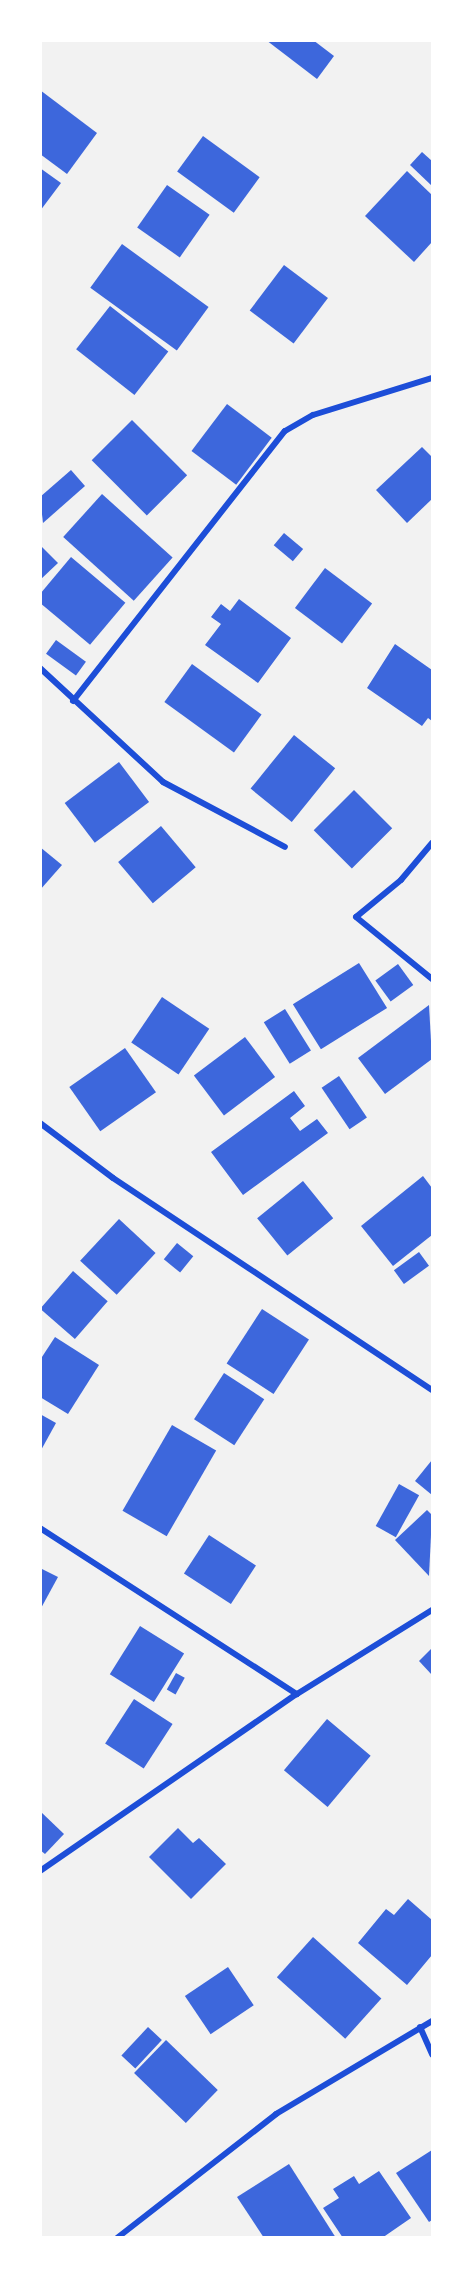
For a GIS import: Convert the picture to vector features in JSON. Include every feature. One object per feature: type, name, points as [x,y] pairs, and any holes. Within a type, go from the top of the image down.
[{"type":"street","points":[[73,701],[285,431],[313,415],[432,378]]},
{"type":"street","points":[[40,668],[162,782],[285,847]]},
{"type":"street","points":[[432,843],[401,880],[356,917],[432,979]]},
{"type":"street","points":[[40,1123],[113,1178],[432,1390]]},
{"type":"street","points":[[40,1528],[297,1694]]},
{"type":"street","points":[[40,1871],[297,1694],[432,1610]]},
{"type":"street","points":[[117,2238],[276,2114],[432,2021]]},
{"type":"street","points":[[420,2028],[432,2054]]},
{"type":"building","points":[[266,40],[313,40],[334,56],[317,79]]},
{"type":"building","points":[[40,90],[97,133],[67,174],[40,154]]},
{"type":"building","points":[[203,136],[260,177],[234,213],[177,172]]},
{"type":"building","points":[[422,152],[432,161],[432,186],[410,165]]},
{"type":"building","points":[[40,168],[61,183],[40,211]]},
{"type":"building","points":[[407,171],[432,195],[432,242],[414,262],[365,216]]},
{"type":"building","points":[[167,185],[210,215],[180,257],[137,228]]},
{"type":"building","points":[[122,244],[209,307],[177,351],[90,288]]},
{"type":"building","points":[[284,265],[328,298],[294,344],[250,311]]},
{"type":"building","points":[[110,306],[168,352],[134,395],[76,349]]},
{"type":"building","points":[[227,404],[272,438],[236,485],[191,451]]},
{"type":"building","points":[[132,420],[187,475],[147,515],[92,460]]},
{"type":"building","points":[[422,447],[432,457],[432,499],[407,523],[376,490]]},
{"type":"building","points":[[71,470],[85,486],[43,523],[40,497]]},
{"type":"building","points":[[102,494],[173,558],[134,601],[63,537]]},
{"type":"building","points":[[284,533],[303,549],[293,561],[274,545]]},
{"type":"building","points":[[40,545],[58,563],[40,580]]},
{"type":"building","points":[[71,557],[125,603],[90,645],[40,603],[40,594]]},
{"type":"building","points":[[325,568],[372,604],[342,643],[295,608]]},
{"type":"building","points":[[239,599],[291,638],[258,683],[205,645],[221,624],[211,617],[221,604],[230,611]]},
{"type":"building","points":[[56,640],[86,662],[76,676],[46,654]]},
{"type":"building","points":[[395,644],[432,670],[432,721],[428,718],[422,726],[367,688]]},
{"type":"building","points":[[192,664],[262,715],[234,753],[164,702]]},
{"type":"building","points":[[294,735],[335,768],[292,822],[251,789]]},
{"type":"building","points":[[119,762],[149,802],[95,843],[65,803]]},
{"type":"building","points":[[354,790],[392,828],[352,868],[314,830]]},
{"type":"building","points":[[161,826],[196,867],[153,903],[118,862]]},
{"type":"building","points":[[40,847],[62,865],[40,890]]},
{"type":"building","points":[[359,963],[387,1008],[321,1049],[293,1004]]},
{"type":"building","points":[[398,964],[413,985],[391,1001],[375,980]]},
{"type":"building","points":[[162,997],[209,1029],[178,1074],[131,1043]]},
{"type":"building","points":[[429,1005],[432,1059],[385,1094],[358,1058]]},
{"type":"building","points":[[285,1009],[311,1051],[290,1064],[264,1022]]},
{"type":"building","points":[[245,1037],[275,1077],[224,1115],[194,1076]]},
{"type":"building","points":[[125,1048],[156,1092],[100,1131],[69,1087]]},
{"type":"building","points":[[339,1076],[367,1117],[350,1129],[322,1088]]},
{"type":"building","points":[[294,1091],[305,1106],[290,1118],[300,1131],[317,1119],[328,1133],[243,1195],[211,1152]]},
{"type":"building","points":[[423,1176],[432,1188],[432,1235],[393,1266],[361,1226]]},
{"type":"building","points":[[303,1181],[333,1218],[287,1255],[257,1218]]},
{"type":"building","points":[[119,1219],[156,1253],[117,1295],[80,1261]]},
{"type":"building","points":[[177,1243],[193,1256],[180,1273],[164,1259]]},
{"type":"building","points":[[419,1252],[429,1266],[404,1284],[394,1270]]},
{"type":"building","points":[[73,1271],[108,1301],[75,1339],[40,1309]]},
{"type":"building","points":[[262,1309],[309,1339],[274,1394],[227,1364]]},
{"type":"building","points":[[55,1337],[99,1365],[68,1414],[40,1397],[40,1360]]},
{"type":"building","points":[[224,1373],[264,1399],[234,1445],[194,1419]]},
{"type":"building","points":[[40,1414],[56,1423],[40,1452]]},
{"type":"building","points":[[172,1425],[216,1450],[167,1536],[122,1511]]},
{"type":"building","points":[[432,1460],[432,1495],[415,1481]]},
{"type":"building","points":[[399,1484],[419,1495],[396,1537],[376,1526]]},
{"type":"building","points":[[427,1510],[432,1515],[429,1576],[395,1540]]},
{"type":"building","points":[[209,1535],[256,1565],[231,1604],[184,1574]]},
{"type":"building","points":[[40,1568],[58,1577],[40,1610]]},
{"type":"building","points":[[140,1626],[184,1654],[154,1702],[110,1674]]},
{"type":"building","points":[[432,1648],[432,1675],[419,1661]]},
{"type":"building","points":[[176,1673],[185,1678],[176,1694],[167,1690]]},
{"type":"building","points":[[134,1699],[173,1724],[144,1769],[105,1743]]},
{"type":"building","points":[[327,1719],[371,1756],[328,1807],[284,1770]]},
{"type":"building","points":[[40,1811],[64,1834],[45,1854],[40,1850]]},
{"type":"building","points":[[178,1828],[193,1843],[199,1838],[226,1864],[191,1899],[149,1857]]},
{"type":"building","points":[[408,1899],[432,1920],[432,1955],[407,1985],[358,1943],[386,1909],[394,1915]]},
{"type":"building","points":[[313,1937],[381,1999],[345,2039],[277,1977]]},
{"type":"building","points":[[228,1967],[254,2005],[211,2034],[185,1996]]},
{"type":"building","points":[[148,2027],[162,2040],[135,2068],[121,2056]]},
{"type":"building","points":[[166,2040],[218,2090],[186,2123],[134,2073]]},
{"type":"building","points":[[432,2150],[432,2220],[429,2222],[396,2173]]},
{"type":"building","points":[[289,2164],[336,2238],[264,2238],[237,2197]]},
{"type":"building","points":[[379,2171],[411,2218],[382,2238],[343,2238],[323,2208],[339,2198],[333,2189],[354,2176],[359,2184]]}]
